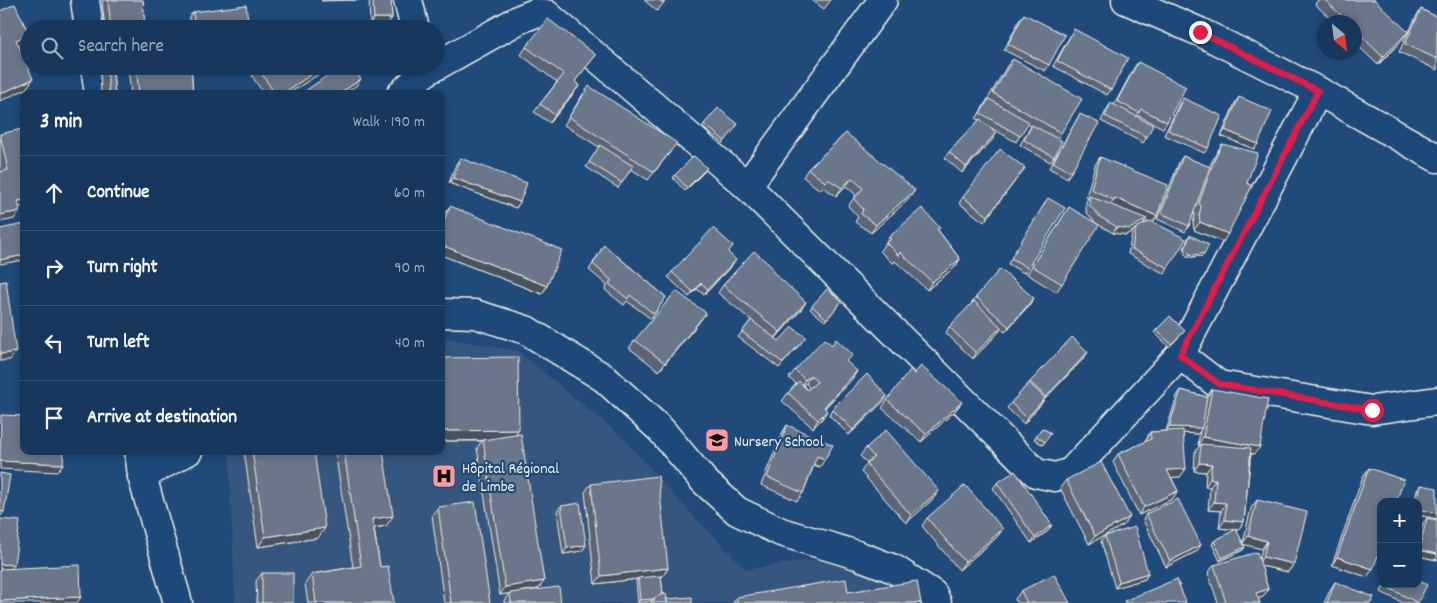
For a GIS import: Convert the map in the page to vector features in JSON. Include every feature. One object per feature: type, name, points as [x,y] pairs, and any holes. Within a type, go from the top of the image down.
[{"type":"main road","points":[[85,0],[88,20]]},
{"type":"main road","points":[[408,0],[412,20]]},
{"type":"main road","points":[[747,186],[883,0]]},
{"type":"main road","points":[[1126,0],[1200,32],[1318,91],[1437,158]]},
{"type":"main road","points":[[445,59],[520,19],[535,13],[546,14],[747,186],[1036,473],[1056,477],[1071,472],[1180,355],[1318,91]]},
{"type":"main road","points":[[96,75],[98,90]]},
{"type":"main road","points":[[405,90],[421,75]]},
{"type":"main road","points":[[445,313],[475,314],[526,330],[604,378],[661,430],[704,482],[737,511],[782,532],[857,555],[894,569],[933,594],[937,603]]},
{"type":"main road","points":[[1180,355],[1219,384],[1372,410],[1437,402]]},
{"type":"main road","points":[[174,455],[141,464],[178,603]]},
{"type":"shaded area","name":"Hôpital Régional de Limbe","points":[[445,338],[518,351],[622,437],[679,501],[746,569],[829,558],[928,596],[929,603],[235,603],[229,455],[445,455]]},
{"type":"building","points":[[108,0],[143,0],[144,20],[110,20]]},
{"type":"building","points":[[373,0],[391,0],[392,18],[374,18]]},
{"type":"building","points":[[1325,0],[1375,0],[1408,32],[1383,57],[1362,37],[1362,15],[1341,15]]},
{"type":"building","points":[[15,4],[22,20],[20,20],[20,38],[16,40],[20,49],[20,75],[31,75],[33,79],[0,94],[0,11]]},
{"type":"building","points":[[246,5],[248,20],[194,20],[193,12]]},
{"type":"building","points":[[1421,9],[1437,17],[1437,59],[1405,44]]},
{"type":"building","points":[[1024,14],[1065,35],[1049,65],[1008,44]]},
{"type":"building","points":[[548,19],[596,55],[575,81],[579,86],[555,115],[540,104],[564,74],[526,47]]},
{"type":"building","points":[[1074,29],[1128,58],[1111,90],[1057,61]]},
{"type":"building","points":[[1013,59],[1082,99],[1061,133],[993,93]]},
{"type":"building","points":[[1138,62],[1186,87],[1167,122],[1141,109],[1139,113],[1117,101]]},
{"type":"building","points":[[108,75],[113,75],[115,90],[109,90]]},
{"type":"building","points":[[137,75],[192,75],[193,90],[139,90]]},
{"type":"building","points":[[263,75],[310,75],[288,90],[272,90]]},
{"type":"building","points":[[328,75],[358,75],[361,79],[345,90],[307,90]]},
{"type":"building","points":[[589,86],[677,143],[654,172],[569,117]]},
{"type":"building","points":[[1239,97],[1272,111],[1258,144],[1225,130]]},
{"type":"building","points":[[1183,98],[1222,116],[1208,148],[1168,130]]},
{"type":"building","points":[[989,99],[1029,122],[1020,136],[980,113]]},
{"type":"building","points":[[1111,103],[1153,125],[1147,137],[1105,116]]},
{"type":"building","points":[[718,108],[738,124],[725,141],[704,124]]},
{"type":"building","points":[[1080,114],[1099,123],[1071,172],[1053,162]]},
{"type":"building","points":[[980,119],[996,133],[966,167],[949,152]]},
{"type":"building","points":[[1032,125],[1062,141],[1054,157],[1024,140]]},
{"type":"building","points":[[20,129],[20,201],[18,201],[20,211],[0,215],[0,172],[8,170],[0,134]]},
{"type":"building","points":[[846,133],[915,190],[876,225],[861,214],[863,209],[854,199],[863,188],[852,178],[842,188],[828,179],[825,182],[808,169]]},
{"type":"building","points":[[1222,144],[1258,153],[1247,183],[1252,186],[1228,234],[1200,222],[1199,215],[1201,207],[1199,203]]},
{"type":"building","points":[[600,145],[633,166],[622,183],[589,162]]},
{"type":"building","points":[[1000,149],[1025,168],[988,216],[963,197]]},
{"type":"building","points":[[694,156],[707,168],[687,188],[675,175]]},
{"type":"building","points":[[1183,156],[1210,167],[1189,226],[1161,213]]},
{"type":"building","points":[[1100,157],[1168,185],[1157,216],[1091,189]]},
{"type":"building","points":[[460,158],[527,183],[520,202],[453,178]]},
{"type":"building","points":[[1089,196],[1147,219],[1130,229],[1117,227],[1100,217],[1090,206]]},
{"type":"building","points":[[1048,198],[1065,208],[1028,268],[1011,258]]},
{"type":"building","points":[[450,206],[562,250],[547,286],[445,247],[445,218]]},
{"type":"building","points":[[1069,207],[1099,225],[1062,284],[1032,266]]},
{"type":"building","points":[[922,208],[940,228],[937,229],[960,259],[932,282],[900,252],[899,256],[886,243],[891,239],[889,237]]},
{"type":"building","points":[[1151,221],[1186,239],[1168,268],[1132,249],[1136,228]]},
{"type":"building","points":[[20,225],[20,256],[0,260],[0,229]]},
{"type":"building","points":[[713,228],[733,246],[728,252],[736,260],[708,289],[701,283],[693,292],[672,272]]},
{"type":"building","points":[[1190,235],[1209,245],[1205,253],[1194,255],[1185,249]]},
{"type":"building","points":[[604,245],[666,297],[654,314],[630,295],[628,299],[609,284],[611,280],[593,264]]},
{"type":"building","points":[[754,251],[772,267],[773,272],[806,302],[780,332],[723,285]]},
{"type":"building","points":[[1000,269],[1034,298],[1009,327],[976,297]]},
{"type":"building","points":[[6,281],[16,352],[0,354],[0,282]]},
{"type":"building","points":[[827,289],[842,301],[827,319],[812,306]]},
{"type":"building","points":[[676,291],[706,313],[665,363],[635,340]]},
{"type":"building","points":[[974,301],[1001,327],[976,353],[949,327]]},
{"type":"building","points":[[1170,316],[1185,331],[1171,344],[1156,330]]},
{"type":"building","points":[[751,320],[779,341],[792,327],[806,337],[783,363],[742,332]]},
{"type":"building","points":[[1072,337],[1088,352],[1046,397],[1030,382]]},
{"type":"building","points":[[824,339],[832,345],[836,339],[853,355],[846,361],[857,371],[824,407],[827,411],[818,420],[788,393],[799,381],[807,390],[817,382],[811,375],[805,380],[795,370]]},
{"type":"building","points":[[518,357],[519,430],[445,431],[445,358]]},
{"type":"building","points":[[921,366],[962,402],[926,434],[887,400],[911,369],[914,374]]},
{"type":"building","points":[[867,374],[887,396],[853,430],[832,409]]},
{"type":"building","points":[[1029,383],[1045,398],[1027,418],[1011,403]]},
{"type":"building","points":[[1212,389],[1268,399],[1260,447],[1203,437]]},
{"type":"building","points":[[1181,390],[1207,397],[1202,428],[1169,427]]},
{"type":"building","points":[[1,415],[20,416],[20,455],[64,455],[63,464],[0,461]]},
{"type":"building","points":[[787,425],[833,445],[825,459],[817,456],[803,493],[767,477]]},
{"type":"building","points":[[1042,428],[1051,433],[1045,442],[1036,436]]},
{"type":"building","points":[[886,430],[939,491],[911,515],[866,464],[874,457],[866,448]]},
{"type":"building","points":[[1183,430],[1186,469],[1167,470],[1178,491],[1144,507],[1118,454],[1151,439],[1150,432]]},
{"type":"building","points":[[521,434],[544,581],[505,587],[483,440]]},
{"type":"building","points":[[1201,444],[1251,448],[1244,522],[1225,520],[1226,503],[1214,502],[1216,479],[1210,479],[1212,464],[1199,463]]},
{"type":"building","points":[[253,455],[315,455],[325,528],[265,537]]},
{"type":"building","points":[[345,455],[384,455],[393,516],[372,519],[380,567],[388,566],[394,603],[316,603],[312,574],[361,566]]},
{"type":"building","points":[[1101,462],[1130,517],[1095,536],[1066,480]]},
{"type":"building","points":[[1369,468],[1404,480],[1397,498],[1377,498],[1377,558],[1373,569],[1337,557]]},
{"type":"building","points":[[1015,471],[1052,525],[1035,538],[997,483]]},
{"type":"building","points":[[0,473],[10,475],[4,512],[0,511]]},
{"type":"building","points":[[658,476],[668,568],[601,576],[591,484]]},
{"type":"building","points":[[965,485],[1003,529],[965,562],[927,518]]},
{"type":"building","points":[[1421,485],[1437,488],[1437,513],[1422,510],[1422,498],[1418,498]]},
{"type":"building","points":[[1178,499],[1201,545],[1170,561],[1146,514]]},
{"type":"building","points":[[1257,500],[1307,512],[1294,564],[1263,557],[1267,541],[1248,536]]},
{"type":"building","points":[[475,502],[490,603],[451,603],[438,507]]},
{"type":"building","points":[[580,503],[586,545],[567,548],[561,506]]},
{"type":"building","points":[[1427,518],[1437,520],[1437,554],[1422,551],[1422,538]]},
{"type":"building","points":[[0,519],[20,521],[14,565],[0,564]]},
{"type":"building","points":[[1135,527],[1148,573],[1119,582],[1105,536]]},
{"type":"building","points":[[1236,529],[1245,547],[1222,558],[1214,541]]},
{"type":"building","points":[[1257,552],[1268,589],[1256,593],[1260,603],[1226,603],[1214,565]]},
{"type":"building","points":[[80,565],[81,597],[0,601],[0,569]]},
{"type":"building","points":[[262,573],[293,573],[293,603],[262,603]]},
{"type":"building","points":[[1054,574],[1070,603],[1027,603],[1021,591]]},
{"type":"building","points":[[661,576],[663,594],[654,599],[640,600],[638,578]]},
{"type":"building","points":[[846,579],[848,592],[917,581],[921,603],[737,603],[737,597]]},
{"type":"building","points":[[1177,579],[1186,603],[1125,603],[1124,601]]},
{"type":"building","points":[[1335,582],[1374,597],[1371,603],[1327,603]]},
{"type":"building","points":[[1422,582],[1427,585],[1418,603],[1389,588],[1422,588]]},
{"type":"building","points":[[559,587],[561,603],[511,603],[510,593]]},
{"type":"building","points":[[666,593],[667,603],[654,603],[654,598]]},
{"type":"building","points":[[692,597],[692,603],[667,603],[667,599]]},
{"type":"place","name":"Nursery School","points":[[717,440]]},
{"type":"place","name":"Hôpital Régional de Limbe","points":[[444,476]]},
{"type":"route","points":[[1200,32],[1318,91],[1180,355],[1219,384],[1372,410]]}]
